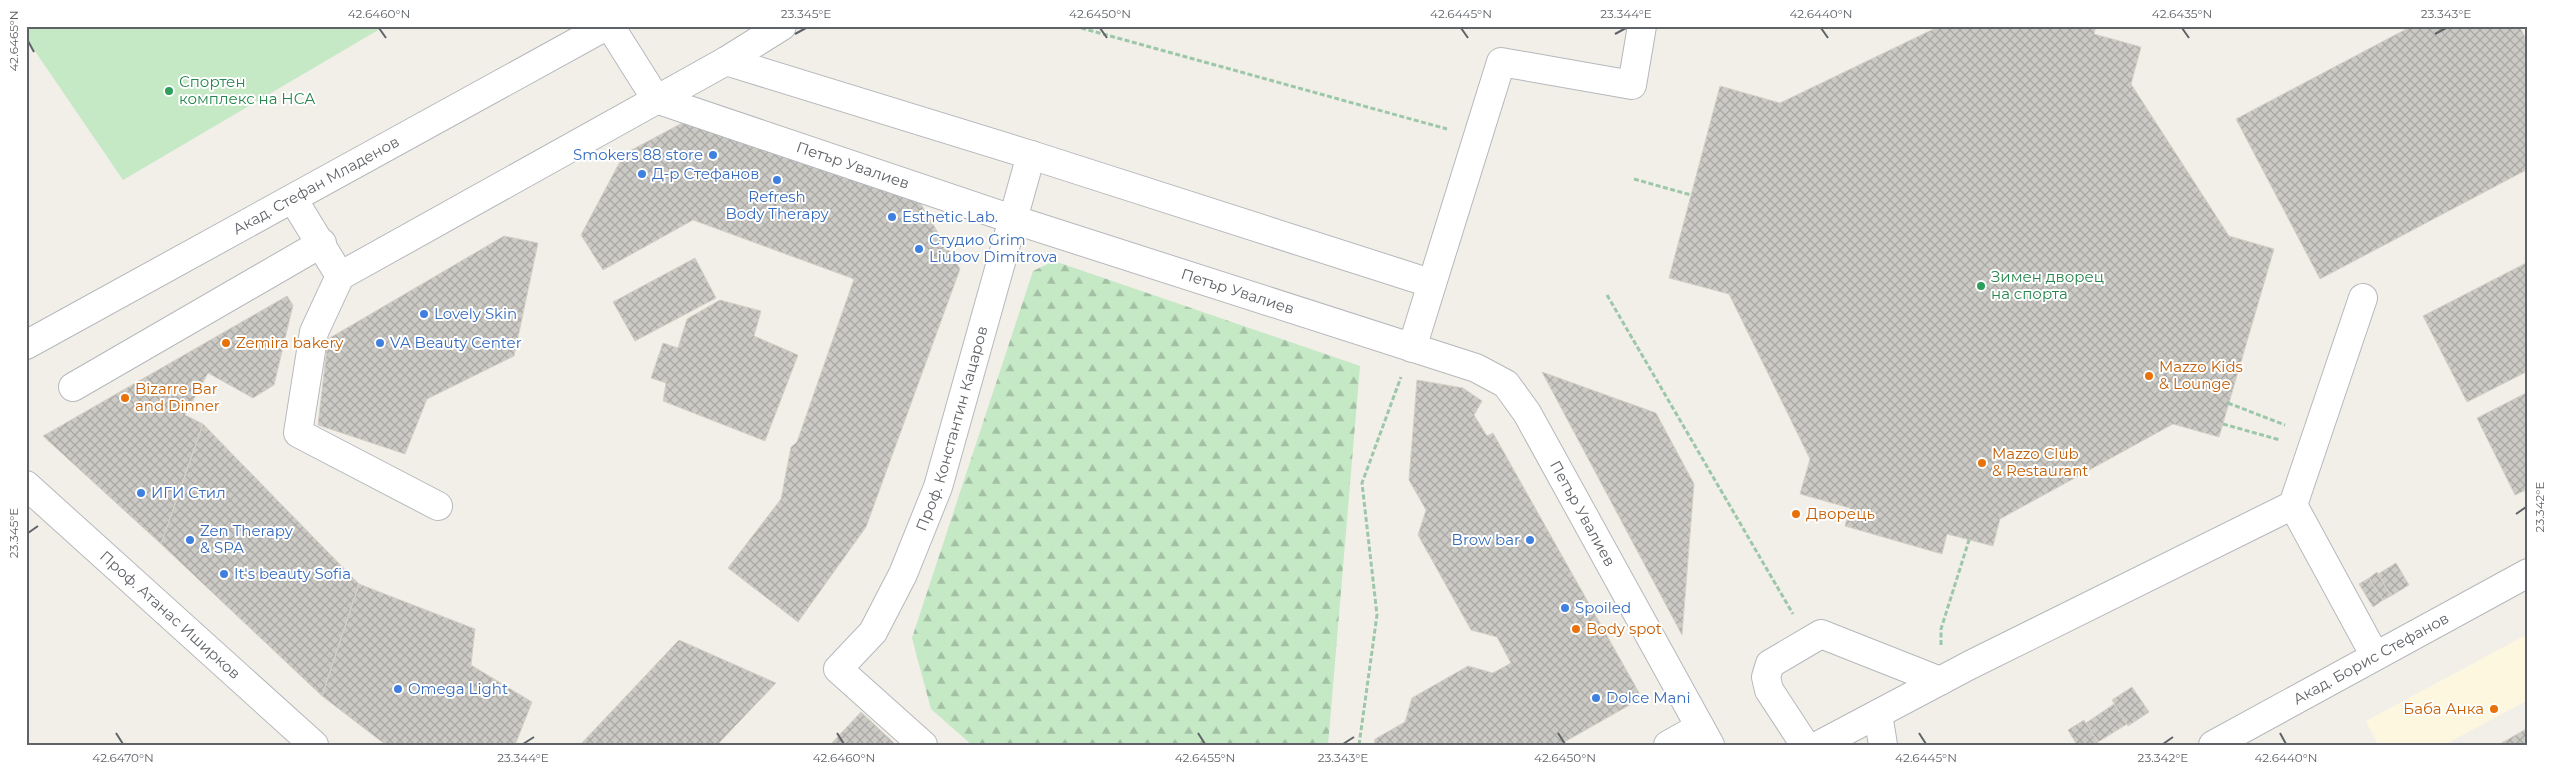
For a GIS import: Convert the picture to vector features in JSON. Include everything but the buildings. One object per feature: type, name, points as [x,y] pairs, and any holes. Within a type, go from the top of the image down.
[{"type":"street","name":"Акад. Стефан Младенов","points":[[26,345],[606,26]]},
{"type":"street","points":[[610,26],[656,99]]},
{"type":"street","points":[[438,506],[298,433],[314,332],[340,276],[726,61],[782,26]]},
{"type":"street","points":[[1412,348],[1430,283],[1501,62],[1632,85],[1642,26]]},
{"type":"street","points":[[726,61],[1031,155],[1430,283]]},
{"type":"street","name":"Петър Увалиев","points":[[656,99],[1015,220],[1476,368],[1506,384],[1527,413],[1705,736]]},
{"type":"street","name":"Проф. Константин Кацаров","points":[[924,745],[838,669],[873,632],[903,574],[938,487],[1015,220],[1031,155]]},
{"type":"street","points":[[293,199],[322,243],[340,276]]},
{"type":"street","points":[[73,387],[322,243]]},
{"type":"street","points":[[1820,745],[1940,681],[2293,506],[2363,298]]},
{"type":"street","name":"Проф. Атанас Иширков","points":[[26,485],[314,745]]},
{"type":"street","points":[[2293,506],[2375,656]]},
{"type":"street","name":"Акад. Борис Стефанов","points":[[2213,745],[2528,573]]},
{"type":"street","points":[[1805,745],[1769,690],[1766,678],[1770,664],[1820,634],[1940,681]]},
{"type":"street","points":[[1878,714],[1883,745]]},
{"type":"street","points":[[1668,745],[1705,736]]},
{"type":"path","points":[[1074,26],[1476,137]]},
{"type":"path","points":[[1634,179],[1691,195]]},
{"type":"path","points":[[1608,296],[1809,640]]},
{"type":"path","points":[[1359,745],[1377,615],[1362,483],[1412,348]]},
{"type":"path","points":[[2228,403],[2316,437]]},
{"type":"path","points":[[2222,424],[2289,443]]},
{"type":"path","points":[[1941,629],[1969,540]]},
{"type":"shaded area","points":[[2528,634],[2528,700],[2444,745],[2378,745],[2366,721]]},
{"type":"green space","name":"Спортен комплекс на НСА","points":[[26,26],[385,26],[123,180],[26,38]]},
{"type":"green space","points":[[1054,261],[1360,366],[1328,745],[972,745],[931,709],[912,638],[1033,271]]},
{"type":"place","name":"Спортен комплекс на НСА","points":[[169,91]]},
{"type":"place","name":"Smokers 88 store","points":[[713,155]]},
{"type":"place","name":"Д-р Стефанов","points":[[642,174]]},
{"type":"place","name":"Refresh Body Therapy","points":[[777,180]]},
{"type":"place","name":"Esthetic Lab.","points":[[892,217]]},
{"type":"place","name":"Студио Grim Liubov Dimitrova","points":[[919,249]]},
{"type":"place","name":"Зимен дворец на спорта","points":[[1981,286]]},
{"type":"place","name":"Lovely Skin","points":[[424,314]]},
{"type":"place","name":"Zemira bakery","points":[[226,343]]},
{"type":"place","name":"VA Beauty Center","points":[[380,343]]},
{"type":"place","name":"Mazzo Kids & Lounge","points":[[2149,376]]},
{"type":"place","name":"Bizarre Bar and Dinner","points":[[125,398]]},
{"type":"place","name":"Mazzo Club & Restaurant","points":[[1982,463]]},
{"type":"place","name":"ИГИ Стил","points":[[141,493]]},
{"type":"place","name":"Дворець","points":[[1796,514]]},
{"type":"place","name":"Zen Therapy & SPA","points":[[190,540]]},
{"type":"place","name":"Brow bar","points":[[1530,540]]},
{"type":"place","name":"It's beauty Sofia","points":[[224,574]]},
{"type":"place","name":"Spoiled","points":[[1565,608]]},
{"type":"place","name":"Body spot","points":[[1576,629]]},
{"type":"place","name":"Omega Light","points":[[398,689]]},
{"type":"place","name":"Dolce Mani","points":[[1596,698]]},
{"type":"place","name":"Баба Анка","points":[[2494,709]]}]
